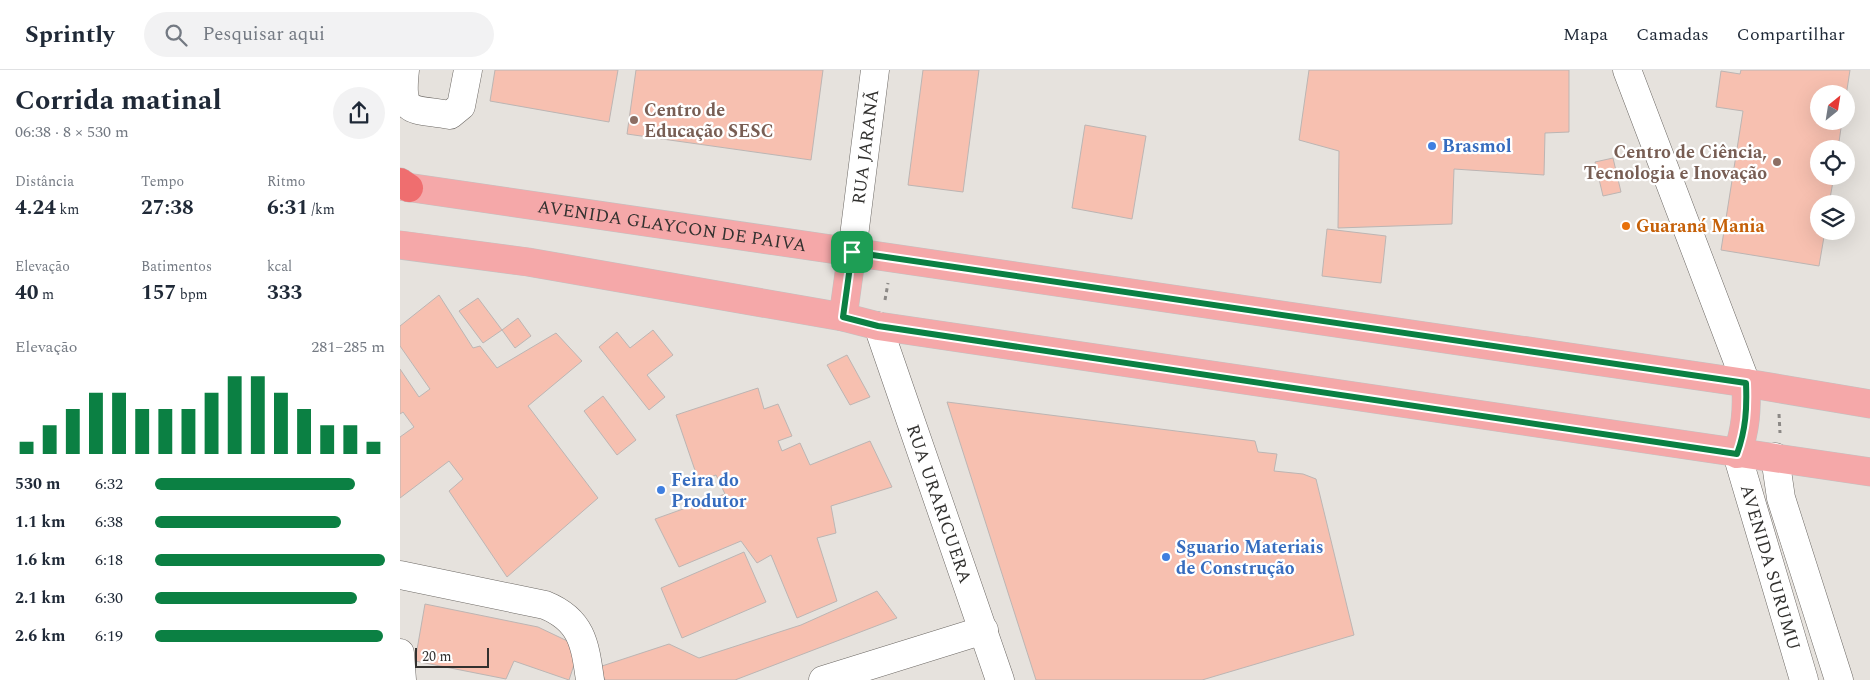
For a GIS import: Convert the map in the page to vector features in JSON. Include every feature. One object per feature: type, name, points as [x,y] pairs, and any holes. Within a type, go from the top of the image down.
[{"type":"main road","name":"AVENIDA GLAYCON DE PAIVA","points":[[403,185],[1746,383],[1870,404]]},
{"type":"main road","points":[[400,245],[528,262],[843,317],[878,326],[1737,454],[1778,448],[1870,472]]},
{"type":"main road","points":[[843,317],[852,252]]},
{"type":"main road","points":[[1737,454],[1744,435],[1748,410],[1746,383]]},
{"type":"street","points":[[405,70],[402,96],[410,108],[450,115],[461,106],[468,70]]},
{"type":"street","name":"RUA JARANÃ","points":[[852,252],[875,70]]},
{"type":"street","points":[[1627,70],[1746,383]]},
{"type":"street","name":"RUA URARICUERA","points":[[878,326],[1000,680]]},
{"type":"street","name":"AVENIDA SURUMU","points":[[1778,448],[1781,498],[1839,680]]},
{"type":"street","name":"AVENIDA SURUMU","points":[[1737,454],[1804,680]]},
{"type":"street","points":[[400,574],[545,605],[560,611],[576,626],[586,650],[590,680]]},
{"type":"street","points":[[822,680],[984,630]]},
{"type":"street","points":[[400,654],[402,680]]},
{"type":"path","points":[[885,300],[890,275]]},
{"type":"path","points":[[1778,410],[1778,448]]},
{"type":"building","points":[[495,70],[618,70],[609,122],[490,101]]},
{"type":"building","points":[[636,70],[823,70],[811,160],[627,134]]},
{"type":"building","points":[[923,70],[979,70],[963,192],[908,185]]},
{"type":"building","name":"Brasmol","points":[[1309,70],[1569,70],[1569,132],[1545,133],[1544,175],[1454,169],[1452,224],[1338,228],[1339,151],[1299,140]]},
{"type":"building","name":"Centro de Ciência, Tecnologia e Inovação","points":[[1741,70],[1850,70],[1848,85],[1810,85],[1810,130],[1841,130],[1839,140],[1810,140],[1810,185],[1832,185],[1831,195],[1810,195],[1810,240],[1823,240],[1819,266],[1721,250],[1743,111],[1716,107],[1721,71],[1740,74]]},
{"type":"building","points":[[1085,125],[1146,136],[1132,219],[1072,208]]},
{"type":"building","points":[[1613,158],[1621,192],[1603,196],[1595,162]]},
{"type":"building","points":[[1327,229],[1386,236],[1381,283],[1322,276]]},
{"type":"building","points":[[439,295],[473,348],[480,346],[497,368],[556,333],[582,361],[528,406],[598,498],[507,577],[449,491],[463,479],[449,461],[400,498],[400,437],[414,427],[403,412],[400,414],[400,369],[419,397],[430,389],[400,346],[400,326]]},
{"type":"building","points":[[478,298],[502,330],[483,343],[459,311]]},
{"type":"building","points":[[518,318],[531,336],[515,348],[502,330]]},
{"type":"building","points":[[653,330],[673,355],[647,375],[665,397],[649,410],[599,347],[617,332],[630,348]]},
{"type":"building","points":[[847,355],[870,397],[850,405],[827,365]]},
{"type":"building","points":[[758,388],[764,409],[778,404],[792,436],[778,441],[782,451],[800,443],[810,465],[870,441],[892,487],[831,506],[836,533],[817,538],[837,601],[797,618],[771,555],[757,563],[741,541],[679,567],[655,519],[725,494],[716,475],[699,482],[676,415]]},
{"type":"building","points":[[603,396],[636,440],[617,455],[584,411]]},
{"type":"building","name":"Sguario Materiais de Construção","points":[[947,402],[1255,441],[1258,452],[1277,454],[1274,471],[1303,474],[1316,479],[1354,635],[1202,680],[1036,680]]},
{"type":"building","points":[[744,552],[766,602],[682,638],[661,588]]},
{"type":"building","points":[[877,591],[897,618],[735,680],[605,680],[599,667],[669,644],[699,658],[801,625]]},
{"type":"building","points":[[425,604],[538,627],[580,647],[569,680],[514,661],[506,679],[415,661]]},
{"type":"place","name":"Centro de Educação SESC","points":[[634,120]]},
{"type":"place","name":"Brasmol","points":[[1432,146]]},
{"type":"place","name":"Centro de Ciência, Tecnologia e Inovação","points":[[1777,162]]},
{"type":"place","name":"Guaraná Mania","points":[[1626,226]]},
{"type":"place","name":"Feira do Produtor","points":[[661,490]]},
{"type":"place","name":"Sguario Materiais de Construção","points":[[1166,557]]},
{"type":"route","points":[[852,252],[1746,383],[1748,410],[1744,435],[1737,454],[878,326],[843,317],[852,252]]}]
